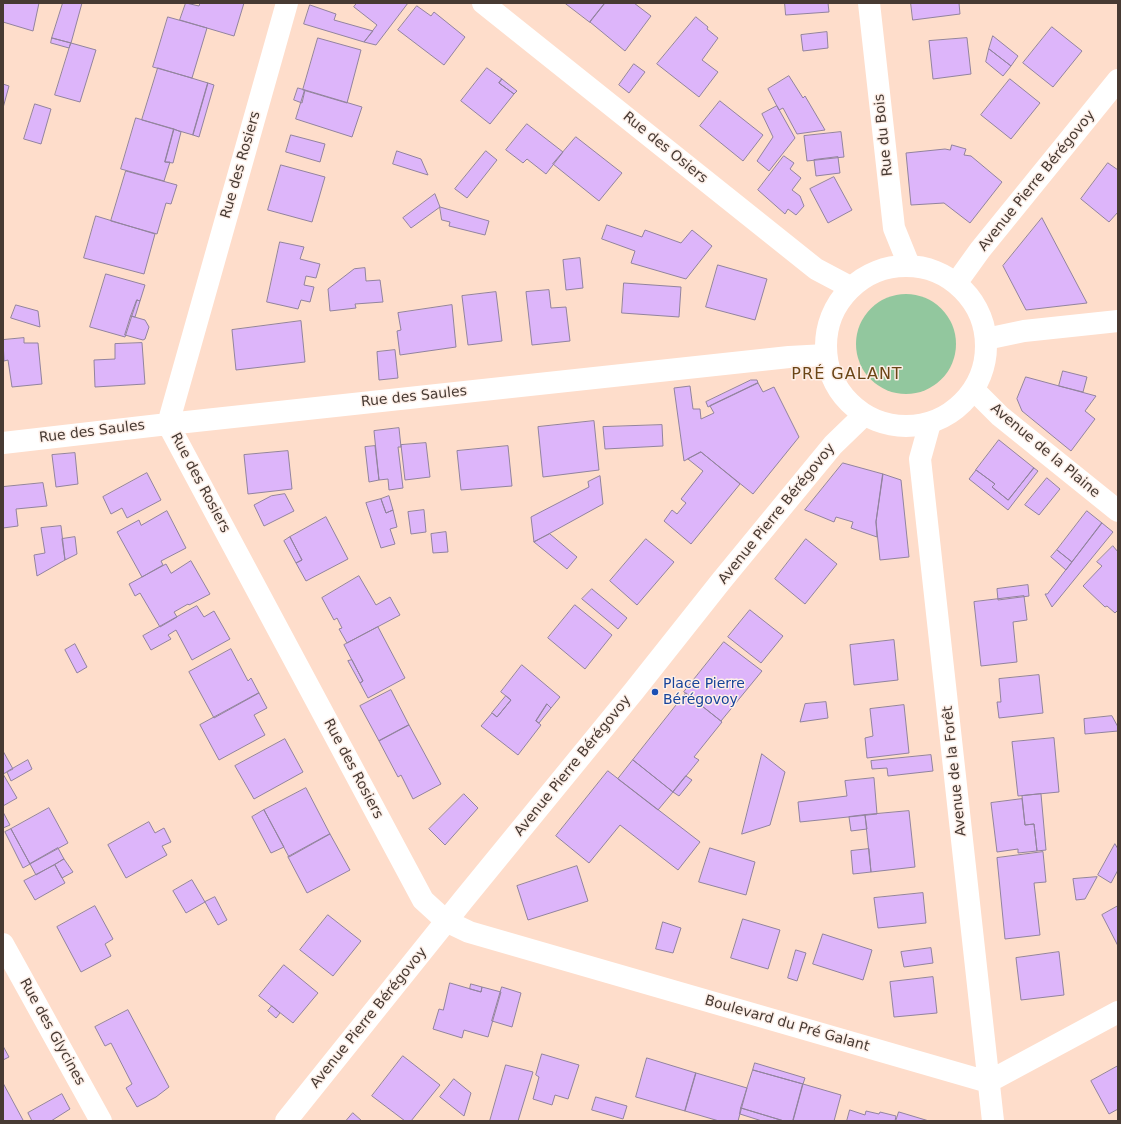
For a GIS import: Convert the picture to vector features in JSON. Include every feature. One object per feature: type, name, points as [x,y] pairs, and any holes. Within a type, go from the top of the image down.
[{"type":"street","name":"Rue des Rosiers","points":[[287,3],[168,424],[423,900],[446,921]]},
{"type":"street","name":"Rue des Osiers","points":[[483,3],[816,269],[850,287]]},
{"type":"street","name":"Rue du Bois","points":[[869,3],[894,228],[909,265]]},
{"type":"street","name":"Avenue Pierre Bérégovoy","points":[[957,282],[980,250],[1118,80]]},
{"type":"street","points":[[909,265],[928,268],[957,282],[975,303],[983,321],[986,339],[984,366],[974,390],[954,410],[930,423],[908,427],[885,424],[864,415],[845,399],[832,379],[826,355],[827,330],[835,307],[850,287],[867,274],[887,267],[909,265]]},
{"type":"street","points":[[986,339],[1024,331],[1118,321]]},
{"type":"street","name":"Rue des Saules","points":[[3,443],[782,357],[826,355]]},
{"type":"street","name":"Avenue de la Plaine","points":[[974,390],[1000,416],[1118,511]]},
{"type":"street","name":"Avenue Pierre Bérégovoy","points":[[286,1121],[722,580],[833,445],[864,415]]},
{"type":"street","name":"Avenue de la Forêt","points":[[930,423],[920,459],[993,1121]]},
{"type":"street","name":"Boulevard du Pré Galant","points":[[446,921],[469,932],[988,1082]]},
{"type":"street","name":"Rue des Glycines","points":[[3,944],[101,1121]]},
{"type":"street","points":[[988,1082],[1118,1012]]},
{"type":"green space","points":[[906,294],[916,295],[934,302],[948,316],[955,334],[955,354],[948,372],[934,386],[916,393],[906,394],[896,393],[878,386],[864,372],[857,354],[856,344],[857,334],[864,316],[878,302],[896,295]]},
{"type":"building","points":[[3,3],[39,3],[33,31],[3,22]]},
{"type":"building","points":[[63,3],[82,3],[71,43],[52,38]]},
{"type":"building","points":[[186,3],[199,6],[200,3],[244,3],[234,36],[180,20]]},
{"type":"building","points":[[357,3],[408,3],[376,45],[364,42],[377,25],[354,7]]},
{"type":"building","points":[[565,3],[605,3],[590,22]]},
{"type":"building","points":[[605,3],[634,3],[651,16],[625,51],[590,22]]},
{"type":"building","points":[[785,3],[828,3],[829,12],[786,15]]},
{"type":"building","points":[[911,3],[959,3],[960,14],[913,20]]},
{"type":"building","points":[[310,5],[336,14],[334,20],[373,31],[364,42],[304,24]]},
{"type":"building","points":[[417,6],[431,16],[434,12],[465,37],[444,65],[398,30]]},
{"type":"building","points":[[168,17],[207,28],[192,78],[153,67]]},
{"type":"building","points":[[696,17],[718,38],[702,60],[718,72],[699,97],[657,64]]},
{"type":"building","points":[[1052,27],[1082,51],[1053,87],[1023,63]]},
{"type":"building","points":[[827,32],[828,48],[803,51],[801,35]]},
{"type":"building","points":[[993,36],[1018,56],[1011,66],[989,49]]},
{"type":"building","points":[[52,38],[71,43],[69,48],[51,43]]},
{"type":"building","points":[[318,38],[361,50],[347,103],[303,90]]},
{"type":"building","points":[[967,38],[971,74],[933,79],[929,41]]},
{"type":"building","points":[[71,43],[96,50],[80,102],[55,95]]},
{"type":"building","points":[[989,49],[1011,66],[1003,76],[986,62]]},
{"type":"building","points":[[634,64],[645,72],[629,93],[619,85]]},
{"type":"building","points":[[158,68],[208,83],[193,135],[142,120]]},
{"type":"building","points":[[487,68],[502,79],[499,83],[514,94],[490,124],[461,101]]},
{"type":"building","points":[[789,76],[803,98],[805,96],[825,130],[797,134],[783,108],[779,110],[768,89]]},
{"type":"building","points":[[502,79],[517,91],[514,94],[499,83]]},
{"type":"building","points":[[1010,79],[1040,103],[1011,139],[981,115]]},
{"type":"building","points":[[208,83],[214,85],[199,137],[193,135]]},
{"type":"building","points":[[3,84],[9,86],[3,108]]},
{"type":"building","points":[[298,88],[305,90],[302,103],[294,100]]},
{"type":"building","points":[[305,90],[362,107],[352,137],[296,119]]},
{"type":"building","points":[[720,101],[763,135],[743,161],[700,126]]},
{"type":"building","points":[[35,104],[51,109],[41,144],[24,139]]},
{"type":"building","points":[[777,106],[795,138],[769,171],[757,161],[773,137],[762,114]]},
{"type":"building","points":[[136,118],[174,129],[165,162],[170,162],[164,181],[121,169]]},
{"type":"building","points":[[527,124],[563,152],[546,174],[527,159],[523,163],[506,150]]},
{"type":"building","points":[[174,129],[181,132],[173,163],[165,162]]},
{"type":"building","points":[[841,132],[844,157],[807,161],[804,136]]},
{"type":"building","points":[[291,135],[325,144],[320,162],[286,152]]},
{"type":"building","points":[[576,137],[622,173],[599,201],[553,164]]},
{"type":"building","points":[[952,145],[966,149],[964,155],[971,156],[1002,182],[970,223],[944,203],[911,205],[906,153],[945,149],[950,150]]},
{"type":"building","points":[[397,151],[421,159],[428,175],[393,164]]},
{"type":"building","points":[[486,151],[497,160],[467,198],[455,189]]},
{"type":"building","points":[[784,156],[794,163],[790,169],[801,178],[792,190],[800,196],[804,206],[796,215],[788,209],[785,214],[758,190]]},
{"type":"building","points":[[838,157],[840,173],[816,176],[814,160]]},
{"type":"building","points":[[1108,163],[1118,170],[1118,212],[1109,222],[1081,199]]},
{"type":"building","points":[[281,165],[325,177],[312,222],[268,210]]},
{"type":"building","points":[[126,171],[177,185],[171,204],[166,203],[157,234],[111,221]]},
{"type":"building","points":[[834,177],[852,210],[828,223],[810,189]]},
{"type":"building","points":[[435,194],[440,207],[411,228],[403,218]]},
{"type":"building","points":[[440,207],[489,221],[485,235],[449,226],[450,222],[442,220]]},
{"type":"building","points":[[96,216],[155,234],[144,274],[84,258]]},
{"type":"building","points":[[1042,218],[1087,303],[1026,310],[1003,266]]},
{"type":"building","points":[[607,225],[642,237],[645,230],[681,243],[692,230],[712,246],[686,279],[631,263],[635,251],[602,239]]},
{"type":"building","points":[[280,242],[304,247],[300,259],[320,264],[316,278],[306,276],[304,285],[314,287],[310,302],[301,300],[298,309],[267,302]]},
{"type":"building","points":[[580,258],[583,288],[566,290],[563,260]]},
{"type":"building","points":[[718,265],[767,279],[755,320],[706,307]]},
{"type":"building","points":[[365,268],[366,281],[380,280],[383,302],[355,304],[356,308],[330,311],[328,289],[354,269]]},
{"type":"building","points":[[106,274],[145,285],[140,301],[137,300],[125,337],[90,327]]},
{"type":"building","points":[[624,283],[681,287],[679,317],[622,313]]},
{"type":"building","points":[[549,290],[551,308],[566,307],[570,341],[532,345],[526,292]]},
{"type":"building","points":[[496,292],[502,341],[468,345],[462,296]]},
{"type":"building","points":[[137,300],[140,301],[135,317],[131,316]]},
{"type":"building","points":[[16,305],[38,311],[40,327],[11,318]]},
{"type":"building","points":[[452,305],[456,347],[400,355],[397,331],[401,330],[398,313]]},
{"type":"building","points":[[131,316],[145,320],[149,327],[145,339],[143,340],[125,335]]},
{"type":"building","points":[[301,321],[305,362],[236,370],[232,330]]},
{"type":"building","points":[[24,338],[24,343],[38,343],[42,384],[12,387],[8,360],[4,361],[3,340]]},
{"type":"building","points":[[142,343],[145,384],[95,387],[94,360],[115,359],[115,344]]},
{"type":"building","points":[[395,350],[398,378],[379,380],[377,352]]},
{"type":"building","points":[[1063,371],[1087,377],[1083,392],[1059,386]]},
{"type":"building","points":[[1026,377],[1096,396],[1085,411],[1095,419],[1071,451],[1022,411],[1017,399]]},
{"type":"building","points":[[751,380],[757,380],[758,383],[708,407],[706,402]]},
{"type":"building","points":[[758,383],[763,392],[774,387],[799,437],[753,494],[701,452],[684,461],[674,388],[690,386],[693,409],[700,409],[701,419],[714,413],[710,406]]},
{"type":"building","points":[[594,421],[599,470],[543,477],[538,427]]},
{"type":"building","points":[[662,425],[663,446],[605,449],[603,427]]},
{"type":"building","points":[[399,428],[401,447],[398,447],[403,488],[389,490],[388,479],[379,480],[374,431]]},
{"type":"building","points":[[999,440],[1034,468],[1008,500],[992,487],[995,484],[976,470]]},
{"type":"building","points":[[426,443],[430,477],[405,480],[401,445]]},
{"type":"building","points":[[375,446],[379,480],[369,482],[365,447]]},
{"type":"building","points":[[508,446],[512,486],[461,490],[457,451]]},
{"type":"building","points":[[288,451],[292,489],[248,494],[244,455]]},
{"type":"building","points":[[701,452],[740,484],[691,544],[664,521],[672,510],[677,514],[686,503],[681,499],[703,471],[688,459]]},
{"type":"building","points":[[75,453],[78,484],[56,487],[52,455]]},
{"type":"building","points":[[843,463],[883,474],[876,522],[877,537],[851,528],[853,522],[836,517],[834,522],[805,510]]},
{"type":"building","points":[[1034,468],[1038,471],[1008,510],[969,479],[976,470],[995,484],[992,487],[1008,500]]},
{"type":"building","points":[[147,473],[161,500],[127,518],[122,508],[111,514],[103,497]]},
{"type":"building","points":[[883,474],[901,480],[909,557],[880,560],[876,522]]},
{"type":"building","points":[[600,476],[603,504],[534,542],[531,517],[589,487],[588,482]]},
{"type":"building","points":[[1047,478],[1060,489],[1039,515],[1025,505]]},
{"type":"building","points":[[43,483],[47,506],[16,509],[18,526],[3,528],[3,487]]},
{"type":"building","points":[[285,494],[294,511],[264,526],[254,505],[271,496]]},
{"type":"building","points":[[389,496],[393,510],[386,513],[381,499]]},
{"type":"building","points":[[381,499],[386,513],[393,510],[397,527],[390,529],[395,544],[381,548],[366,503]]},
{"type":"building","points":[[424,510],[426,532],[411,534],[408,512]]},
{"type":"building","points":[[167,511],[186,548],[161,561],[163,565],[142,577],[117,532],[139,520],[141,525]]},
{"type":"building","points":[[1087,511],[1102,523],[1072,562],[1057,550]]},
{"type":"building","points":[[326,517],[348,559],[306,581],[296,563],[302,560],[290,537]]},
{"type":"building","points":[[1102,523],[1113,532],[1052,607],[1045,594],[1047,594]]},
{"type":"building","points":[[61,526],[65,560],[37,576],[34,555],[45,553],[41,528]]},
{"type":"building","points":[[446,532],[448,552],[433,553],[431,534]]},
{"type":"building","points":[[550,534],[577,557],[567,569],[534,542]]},
{"type":"building","points":[[75,537],[77,554],[65,560],[62,539]]},
{"type":"building","points":[[290,537],[302,560],[296,563],[284,541]]},
{"type":"building","points":[[646,539],[674,562],[637,605],[610,581]]},
{"type":"building","points":[[806,539],[837,564],[805,604],[775,579]]},
{"type":"building","points":[[1113,546],[1118,552],[1118,610],[1115,613],[1107,606],[1105,607],[1083,586],[1102,566],[1097,562]]},
{"type":"building","points":[[1057,550],[1072,562],[1066,570],[1051,557]]},
{"type":"building","points":[[191,561],[210,594],[174,612],[177,617],[160,627],[140,593],[135,596],[129,584],[166,564],[171,573]]},
{"type":"building","points":[[359,576],[376,605],[390,597],[400,615],[347,643],[339,629],[342,628],[337,618],[334,620],[322,598]]},
{"type":"building","points":[[1028,585],[1029,596],[998,600],[997,589]]},
{"type":"building","points":[[592,589],[627,618],[618,629],[582,599]]},
{"type":"building","points":[[1024,596],[1027,620],[1013,622],[1017,662],[981,666],[974,602]]},
{"type":"building","points":[[575,605],[612,635],[585,669],[548,638]]},
{"type":"building","points":[[197,606],[204,617],[214,611],[230,639],[192,660],[176,630],[168,635],[171,639],[151,650],[143,636]]},
{"type":"building","points":[[750,610],[783,636],[761,663],[728,637]]},
{"type":"building","points":[[378,627],[405,678],[368,698],[360,683],[363,681],[344,645]]},
{"type":"building","points":[[894,640],[898,680],[854,685],[850,645]]},
{"type":"building","points":[[724,642],[762,671],[721,721],[684,692]]},
{"type":"building","points":[[75,644],[87,667],[77,673],[65,650]]},
{"type":"building","points":[[231,649],[248,681],[251,678],[259,693],[214,718],[189,672]]},
{"type":"building","points":[[352,660],[363,681],[360,683],[348,661]]},
{"type":"building","points":[[522,665],[560,697],[551,708],[547,704],[536,721],[541,725],[518,755],[481,726],[492,713],[497,717],[511,700],[501,692]]},
{"type":"building","points":[[1039,675],[1043,713],[999,718],[997,702],[1001,702],[999,679]]},
{"type":"building","points":[[391,690],[409,725],[379,741],[360,706]]},
{"type":"building","points":[[259,693],[267,708],[254,715],[265,735],[219,760],[200,725]]},
{"type":"building","points":[[686,693],[722,722],[694,757],[699,760],[673,792],[633,760]]},
{"type":"building","points":[[506,696],[511,700],[497,717],[492,713]]},
{"type":"building","points":[[826,702],[828,718],[800,722],[805,704]]},
{"type":"building","points":[[547,704],[551,708],[539,723],[536,721]]},
{"type":"building","points":[[904,705],[909,753],[867,758],[865,738],[873,736],[870,709]]},
{"type":"building","points":[[1112,716],[1118,727],[1118,731],[1085,734],[1084,719]]},
{"type":"building","points":[[409,725],[441,784],[413,799],[401,775],[398,777],[379,741]]},
{"type":"building","points":[[1054,738],[1059,792],[1018,796],[1012,742]]},
{"type":"building","points":[[285,739],[303,772],[254,799],[235,766]]},
{"type":"building","points":[[3,751],[13,769],[3,774]]},
{"type":"building","points":[[762,754],[785,772],[770,825],[742,834]]},
{"type":"building","points":[[931,755],[933,771],[888,776],[887,768],[872,769],[871,761]]},
{"type":"building","points":[[28,760],[32,769],[11,781],[7,772]]},
{"type":"building","points":[[633,760],[673,792],[658,810],[618,779]]},
{"type":"building","points":[[608,771],[700,842],[678,870],[620,825],[589,863],[556,836]]},
{"type":"building","points":[[3,774],[17,798],[3,806]]},
{"type":"building","points":[[686,776],[692,780],[679,796],[673,792]]},
{"type":"building","points":[[874,778],[877,814],[800,822],[798,802],[847,796],[845,781]]},
{"type":"building","points":[[306,788],[330,834],[289,857],[264,810]]},
{"type":"building","points":[[464,794],[478,808],[445,845],[429,829]]},
{"type":"building","points":[[1041,794],[1046,850],[1037,851],[1034,824],[1025,825],[1022,796]]},
{"type":"building","points":[[1022,799],[1025,825],[1034,824],[1037,851],[1018,853],[1018,849],[997,852],[991,803]]},
{"type":"building","points":[[49,808],[68,843],[30,864],[11,829]]},
{"type":"building","points":[[264,810],[284,847],[271,853],[252,817]]},
{"type":"building","points":[[909,811],[915,867],[871,872],[865,815]]},
{"type":"building","points":[[3,812],[10,825],[3,828]]},
{"type":"building","points":[[865,815],[867,829],[851,831],[849,817]]},
{"type":"building","points":[[149,822],[155,833],[164,828],[171,842],[162,846],[167,855],[126,878],[108,845]]},
{"type":"building","points":[[11,829],[30,864],[23,868],[5,832]]},
{"type":"building","points":[[330,834],[350,870],[307,893],[288,857]]},
{"type":"building","points":[[1115,844],[1118,849],[1118,870],[1111,883],[1098,875]]},
{"type":"building","points":[[58,848],[64,859],[36,875],[30,864]]},
{"type":"building","points":[[710,848],[755,862],[746,895],[699,882]]},
{"type":"building","points":[[869,849],[871,872],[853,874],[851,851]]},
{"type":"building","points":[[1043,852],[1046,882],[1034,883],[1040,935],[1005,939],[997,858]]},
{"type":"building","points":[[64,859],[73,872],[62,878],[55,865]]},
{"type":"building","points":[[55,865],[65,883],[35,900],[24,881]]},
{"type":"building","points":[[577,866],[588,901],[528,920],[517,886]]},
{"type":"building","points":[[1097,877],[1085,899],[1076,900],[1073,879]]},
{"type":"building","points":[[192,880],[205,902],[186,913],[173,891]]},
{"type":"building","points":[[923,893],[926,923],[878,928],[874,898]]},
{"type":"building","points":[[215,897],[227,920],[218,925],[205,902]]},
{"type":"building","points":[[95,906],[113,939],[105,944],[111,956],[81,972],[57,927]]},
{"type":"building","points":[[1118,906],[1118,946],[1102,915]]},
{"type":"building","points":[[328,915],[361,941],[333,976],[300,950]]},
{"type":"building","points":[[743,919],[780,930],[768,969],[731,958]]},
{"type":"building","points":[[663,922],[681,928],[673,953],[656,949]]},
{"type":"building","points":[[823,934],[872,950],[863,980],[813,964]]},
{"type":"building","points":[[931,948],[933,963],[904,967],[901,952]]},
{"type":"building","points":[[796,950],[806,953],[797,981],[788,978]]},
{"type":"building","points":[[1059,952],[1064,995],[1021,1000],[1016,958]]},
{"type":"building","points":[[284,965],[318,993],[293,1023],[259,996]]},
{"type":"building","points":[[933,977],[937,1013],[894,1017],[890,982]]},
{"type":"building","points":[[450,983],[481,992],[482,987],[501,992],[488,1037],[464,1030],[462,1038],[433,1029],[439,1009],[443,1010]]},
{"type":"building","points":[[471,984],[482,987],[481,992],[470,989]]},
{"type":"building","points":[[502,987],[521,993],[512,1027],[492,1021]]},
{"type":"building","points":[[272,1006],[280,1013],[276,1018],[268,1011]]},
{"type":"building","points":[[128,1010],[169,1087],[156,1097],[137,1107],[126,1088],[132,1084],[111,1043],[105,1046],[95,1027]]},
{"type":"building","points":[[3,1046],[9,1057],[3,1060]]},
{"type":"building","points":[[542,1054],[579,1065],[568,1099],[555,1095],[552,1105],[533,1099],[539,1077],[536,1075]]},
{"type":"building","points":[[403,1056],[440,1085],[411,1121],[405,1121],[372,1096]]},
{"type":"building","points":[[647,1058],[696,1073],[685,1111],[636,1097]]},
{"type":"building","points":[[755,1063],[805,1078],[803,1084],[753,1070]]},
{"type":"building","points":[[506,1065],[533,1072],[518,1121],[490,1121]]},
{"type":"building","points":[[1118,1066],[1118,1109],[1109,1114],[1091,1081]]},
{"type":"building","points":[[753,1070],[803,1084],[793,1121],[784,1121],[741,1108]]},
{"type":"building","points":[[696,1073],[747,1088],[738,1121],[719,1121],[685,1111]]},
{"type":"building","points":[[454,1079],[471,1093],[464,1116],[440,1097]]},
{"type":"building","points":[[3,1083],[23,1120],[3,1121]]},
{"type":"building","points":[[803,1084],[841,1095],[834,1121],[793,1121]]},
{"type":"building","points":[[62,1094],[70,1109],[51,1121],[32,1121],[28,1113]]},
{"type":"building","points":[[596,1097],[627,1106],[623,1119],[592,1110]]},
{"type":"building","points":[[741,1108],[784,1121],[762,1121],[740,1114]]},
{"type":"building","points":[[850,1110],[865,1115],[866,1111],[879,1114],[880,1112],[896,1116],[895,1121],[847,1121]]},
{"type":"building","points":[[899,1112],[929,1121],[896,1121]]},
{"type":"building","points":[[353,1113],[362,1121],[346,1121]]},
{"type":"place","name":"Place Pierre Bérégovoy","points":[[655,692]]},
{"type":"district","name":"PRÉ GALANT","points":[[847,375]]}]
